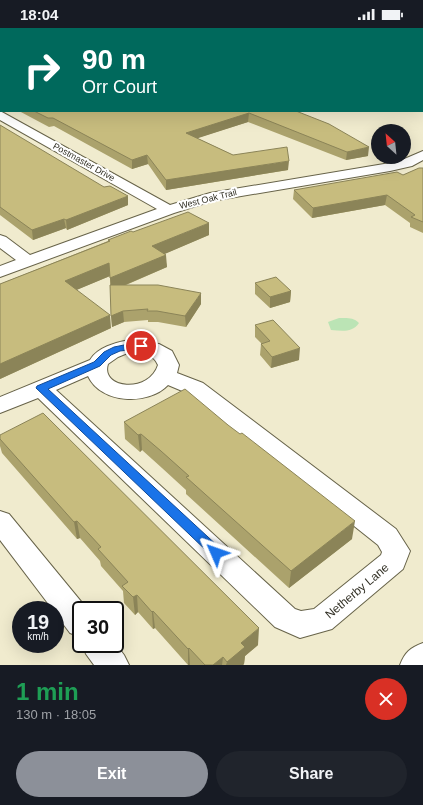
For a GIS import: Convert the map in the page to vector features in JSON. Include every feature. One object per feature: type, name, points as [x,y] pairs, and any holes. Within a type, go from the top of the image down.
[{"type":"main road","points":[[416,665],[423,659]]},
{"type":"street","name":"Postmaster Drive","points":[[0,114],[169,210]]},
{"type":"street","name":"West Oak Trail","points":[[0,272],[169,210],[222,194],[394,166],[423,155]]},
{"type":"street","points":[[0,240],[28,262]]},
{"type":"street","points":[[0,406],[97,364],[108,354],[129,346],[152,348],[161,353],[167,359],[169,366],[166,376],[158,383],[148,388],[135,391],[122,391],[111,388],[102,382],[97,375],[97,364]]},
{"type":"street","name":"Netherby Lane","points":[[41,388],[285,618],[300,625],[322,620],[393,561],[396,551],[387,538],[195,388],[166,376]]},
{"type":"street","points":[[0,520],[72,612]]},
{"type":"street","points":[[104,653],[113,665]]},
{"type":"green space","points":[[339,318],[352,319],[359,323],[350,330],[331,330],[328,322]]},
{"type":"building","points":[[36,112],[299,112],[329,124],[369,147],[347,152],[249,113],[186,133],[233,155],[287,147],[289,161],[166,180],[147,155],[132,160],[53,118],[48,118]]},
{"type":"building","points":[[0,125],[104,187],[110,186],[128,196],[66,220],[64,219],[32,230],[0,207]]},
{"type":"building","points":[[419,168],[423,168],[423,222],[411,217],[415,215],[387,195],[313,208],[294,190],[397,172],[403,175]]},
{"type":"building","points":[[188,212],[209,223],[152,246],[166,255],[110,278],[109,263],[65,281],[110,315],[0,364],[0,284],[110,241],[108,240],[131,231],[133,232]]},
{"type":"building","points":[[276,277],[291,291],[270,297],[255,283]]},
{"type":"building","points":[[110,285],[158,285],[201,293],[185,316],[157,311],[147,311],[148,309],[123,311],[111,316]]},
{"type":"building","points":[[273,320],[300,348],[272,357],[261,344],[270,341],[255,325]]},
{"type":"building","points":[[185,389],[228,425],[240,434],[242,433],[355,521],[291,571],[186,477],[189,476],[161,451],[141,434],[138,435],[124,422]]},
{"type":"building","points":[[43,413],[259,628],[241,643],[245,647],[227,662],[223,657],[213,665],[205,665],[137,595],[133,597],[122,586],[128,582],[98,549],[101,547],[77,521],[74,522],[0,439],[0,435]]},
{"type":"route","points":[[141,346],[129,346],[118,349],[108,354],[97,364],[41,388],[216,553]]}]
